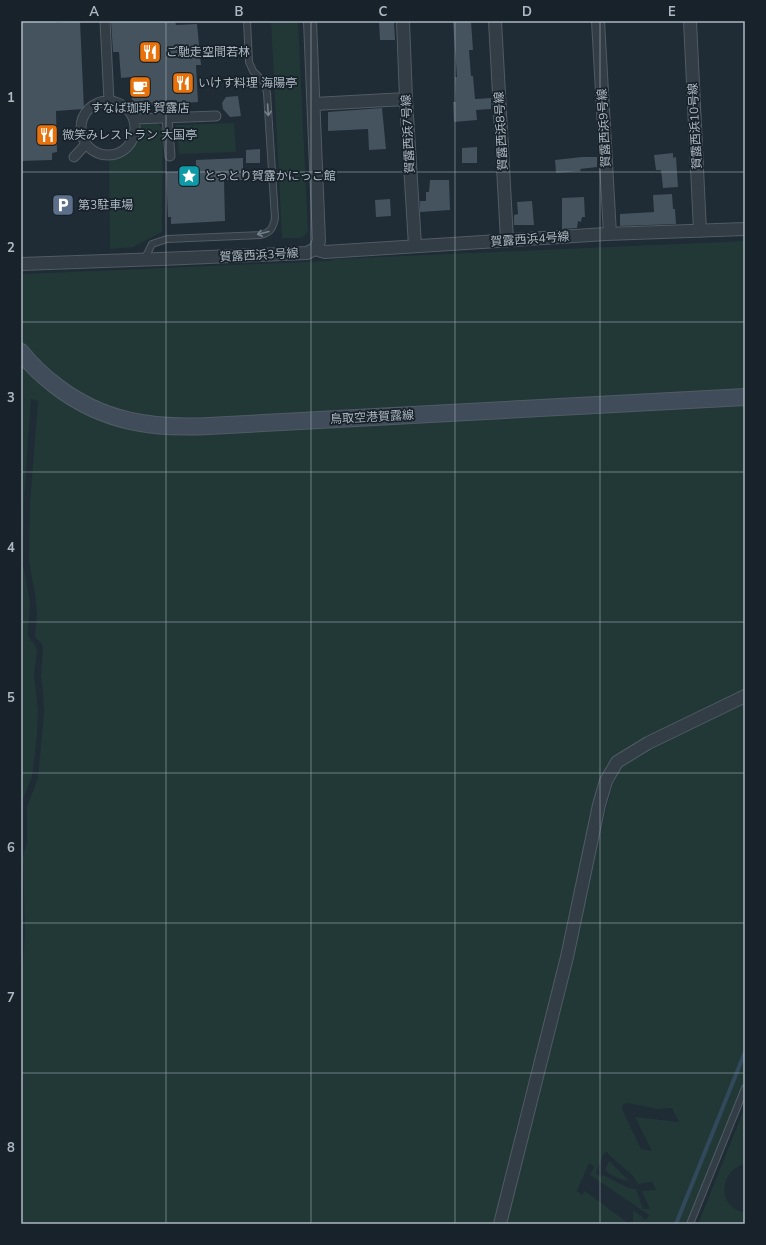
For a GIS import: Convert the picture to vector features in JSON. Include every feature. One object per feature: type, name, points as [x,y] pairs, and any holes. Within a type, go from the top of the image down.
[{"type":"main road","name":"鳥取空港賀露線","points":[[21,352],[49,381],[83,404],[101,413],[117,418],[154,426],[197,426],[745,397]]},
{"type":"street","points":[[105,21],[109,101]]},
{"type":"street","name":"賀露西浜3号線","points":[[21,264],[144,261],[307,252],[315,249],[319,241],[310,21]]},
{"type":"street","name":"賀露西浜7号線","points":[[403,21],[415,246]]},
{"type":"street","name":"賀露西浜8号線","points":[[495,21],[507,240]]},
{"type":"street","name":"賀露西浜9号線","points":[[598,21],[610,234]]},
{"type":"street","name":"賀露西浜10号線","points":[[690,21],[700,231]]},
{"type":"street","points":[[314,104],[406,99]]},
{"type":"street","points":[[109,101],[118,102],[126,107],[132,114],[136,131],[133,140],[121,153],[104,156],[95,153],[83,140],[81,122],[85,113],[91,107],[100,102],[109,101]]},
{"type":"street","points":[[134,119],[216,116]]},
{"type":"street","points":[[166,118],[170,156]]},
{"type":"street","points":[[74,157],[86,144]]},
{"type":"street","name":"賀露西浜4号線","points":[[315,249],[326,252],[610,234],[745,229]]},
{"type":"street","points":[[500,1224],[567,957],[599,805],[606,781],[617,762],[648,743],[745,696]]},
{"type":"lane","points":[[144,261],[152,244],[167,239],[261,235],[269,232],[273,227],[274,218],[266,93],[264,82],[254,71],[249,62],[247,21]]},
{"type":"lane","points":[[690,1224],[745,1088]]},
{"type":"green space","points":[[271,21],[298,21],[308,232],[302,238],[282,238]]},
{"type":"green space","points":[[157,123],[163,128],[162,232],[133,247],[110,249],[109,160],[122,156],[131,149],[137,138],[139,124]]},
{"type":"green space","points":[[234,123],[236,152],[179,154],[176,125]]},
{"type":"green space","points":[[745,241],[745,689],[633,746],[599,791],[583,851],[569,923],[553,990],[517,1126],[496,1224],[21,1224],[21,996],[25,933],[23,857],[27,841],[27,807],[38,778],[44,712],[41,676],[43,648],[41,643],[35,637],[37,614],[36,600],[29,561],[30,502],[38,401],[31,399],[24,501],[23,564],[30,602],[28,634],[37,650],[34,675],[38,710],[37,735],[32,777],[21,804],[21,275],[328,261],[336,259]]},
{"type":"green space","points":[[745,703],[745,1079],[687,1224],[633,1224],[633,1210],[646,1220],[649,1215],[590,1175],[594,1167],[589,1163],[577,1191],[582,1195],[585,1191],[625,1221],[625,1224],[507,1224],[527,1131],[612,785],[621,768],[637,755]],"holes":[[[628,1103],[657,1109],[672,1108],[679,1122],[635,1117],[652,1151],[641,1149],[623,1111],[622,1107],[624,1104]],[[608,1152],[608,1154],[633,1176],[638,1184],[652,1182],[656,1190],[642,1191],[650,1209],[643,1209],[636,1189],[628,1188],[603,1175],[601,1177],[596,1173],[604,1153]]]},
{"type":"green space","points":[[745,1107],[745,1164],[736,1168],[730,1174],[724,1189],[729,1204],[736,1209],[745,1212],[745,1224],[698,1224]]},
{"type":"green space","points":[[609,1161],[629,1181],[622,1180],[605,1170]]},
{"type":"building","points":[[21,21],[56,21],[56,23],[80,21],[84,109],[56,111],[57,152],[52,153],[52,160],[21,161]]},
{"type":"building","points":[[111,21],[175,21],[176,25],[197,24],[201,65],[196,65],[198,102],[132,107],[131,77],[121,78],[119,52],[113,52]]},
{"type":"building","points":[[394,21],[395,40],[380,40],[379,22]]},
{"type":"building","points":[[453,21],[471,21],[473,50],[469,50],[475,99],[491,98],[491,109],[476,110],[477,120],[454,122],[453,102],[456,102],[455,77],[457,77]]},
{"type":"building","points":[[238,96],[241,116],[230,117],[223,109],[222,103],[226,97]]},
{"type":"building","points":[[382,108],[386,149],[369,150],[368,129],[328,131],[328,112]]},
{"type":"building","points":[[477,147],[477,163],[462,163],[462,148]]},
{"type":"building","points":[[260,149],[260,163],[246,163],[246,150]]},
{"type":"building","points":[[673,153],[673,158],[676,157],[678,187],[663,188],[661,170],[656,170],[654,155]]},
{"type":"building","points":[[597,157],[597,167],[580,169],[581,171],[556,173],[555,160]]},
{"type":"building","points":[[243,158],[243,180],[224,180],[225,221],[171,224],[171,217],[168,217],[166,172],[196,171],[196,160]]},
{"type":"building","points":[[430,180],[449,180],[450,210],[420,212],[420,201],[426,201],[426,192],[429,192]]},
{"type":"building","points":[[672,194],[676,224],[620,226],[620,214],[654,212],[653,195]]},
{"type":"building","points":[[584,197],[585,217],[582,217],[581,222],[578,221],[577,228],[562,229],[562,198]]},
{"type":"building","points":[[390,199],[391,216],[376,217],[375,200]]},
{"type":"building","points":[[532,201],[534,225],[514,225],[514,215],[518,214],[517,202]]},
{"type":"waterway","points":[[676,1224],[745,1052]]},
{"type":"place","name":"ご馳走空間若林","points":[[150,52]]},
{"type":"place","name":"いけす料理 海陽亭","points":[[183,83]]},
{"type":"place","name":"すなば珈琲 賀露店","points":[[140,87]]},
{"type":"place","name":"微笑みレストラン 大国亭","points":[[47,135]]},
{"type":"place","name":"とっとり賀露かにっこ館","points":[[189,176]]},
{"type":"place","name":"第3駐車場","points":[[63,205]]}]
